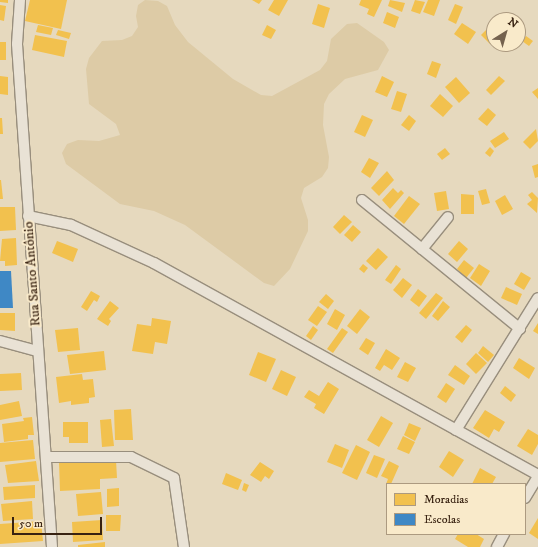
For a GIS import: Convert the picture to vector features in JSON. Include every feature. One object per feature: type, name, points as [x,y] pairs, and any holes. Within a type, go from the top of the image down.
[{"type":"street","name":"Rua Santo Antônio","points":[[20,0],[17,44],[52,547]]},
{"type":"street","points":[[362,200],[520,329]]},
{"type":"street","points":[[28,216],[72,225],[154,263],[538,475],[526,496]]},
{"type":"street","points":[[422,249],[448,216]]},
{"type":"street","points":[[456,430],[538,298]]},
{"type":"street","points":[[0,341],[38,351]]},
{"type":"street","points":[[46,457],[131,457],[174,478],[184,547]]},
{"type":"street","points":[[497,547],[503,535]]},
{"type":"shaded area","points":[[145,0],[158,1],[167,6],[175,25],[188,42],[233,79],[261,95],[272,96],[320,70],[327,61],[331,39],[347,24],[357,23],[384,42],[389,50],[378,70],[345,79],[329,94],[324,104],[323,125],[329,157],[328,168],[322,177],[304,188],[301,198],[308,220],[308,231],[290,269],[274,286],[264,283],[185,225],[154,211],[120,204],[66,164],[62,153],[67,144],[78,140],[99,141],[120,135],[116,124],[89,104],[86,69],[89,58],[102,41],[122,40],[132,36],[138,27],[136,16],[138,5]]},
{"type":"building: Moradias","points":[[0,0],[8,0],[8,3],[0,2]]},
{"type":"building: Moradias","points":[[30,0],[67,0],[61,29],[25,21]]},
{"type":"building: Moradias","points":[[252,0],[262,0],[259,4]]},
{"type":"building: Moradias","points":[[274,0],[288,0],[279,16],[268,10]]},
{"type":"building: Moradias","points":[[361,0],[382,0],[374,17],[367,14],[369,9],[359,5]]},
{"type":"building: Moradias","points":[[390,0],[405,3],[402,12],[388,6]]},
{"type":"building: Moradias","points":[[415,0],[425,2],[420,14],[411,11]]},
{"type":"building: Moradias","points":[[428,0],[440,0],[434,16],[423,12]]},
{"type":"building: Moradias","points":[[318,4],[330,8],[324,28],[312,24]]},
{"type":"building: Moradias","points":[[455,4],[463,7],[456,24],[448,20]]},
{"type":"building: Moradias","points":[[0,5],[6,6],[4,21],[0,20]]},
{"type":"building: Moradias","points":[[387,12],[399,17],[395,28],[383,23]]},
{"type":"building: Moradias","points":[[462,23],[476,32],[468,44],[454,34]]},
{"type":"building: Moradias","points":[[38,25],[53,28],[51,35],[36,32]]},
{"type":"building: Moradias","points":[[267,25],[276,30],[271,39],[262,35]]},
{"type":"building: Moradias","points":[[58,30],[71,33],[69,39],[56,35]]},
{"type":"building: Moradias","points":[[486,30],[486,40],[481,35]]},
{"type":"building: Moradias","points":[[35,35],[67,41],[64,57],[32,50]]},
{"type":"building: Moradias","points":[[526,36],[533,41],[529,46],[526,44]]},
{"type":"building: Moradias","points":[[0,42],[6,42],[6,60],[0,60]]},
{"type":"building: Moradias","points":[[432,61],[441,64],[436,78],[427,74]]},
{"type":"building: Moradias","points":[[0,76],[8,77],[8,95],[0,94]]},
{"type":"building: Moradias","points":[[382,76],[394,82],[387,97],[375,92]]},
{"type":"building: Moradias","points":[[499,76],[505,81],[491,95],[486,90]]},
{"type":"building: Moradias","points":[[456,77],[470,93],[459,103],[445,87]]},
{"type":"building: Moradias","points":[[538,88],[538,99],[532,92]]},
{"type":"building: Moradias","points":[[397,91],[407,94],[401,112],[391,109]]},
{"type":"building: Moradias","points":[[440,94],[453,106],[443,117],[430,106]]},
{"type":"building: Moradias","points":[[488,108],[496,115],[487,126],[478,119]]},
{"type":"building: Moradias","points":[[362,115],[373,120],[365,137],[354,132]]},
{"type":"building: Moradias","points":[[409,115],[416,121],[409,131],[401,125]]},
{"type":"building: Moradias","points":[[0,118],[2,118],[3,134],[0,134]]},
{"type":"building: Moradias","points":[[536,129],[538,141],[530,149],[523,142]]},
{"type":"building: Moradias","points":[[504,132],[509,139],[495,148],[490,141]]},
{"type":"building: Moradias","points":[[490,147],[494,151],[490,157],[485,153]]},
{"type":"building: Moradias","points":[[445,148],[450,154],[442,160],[437,154]]},
{"type":"building: Moradias","points":[[369,158],[379,163],[370,178],[361,172]]},
{"type":"building: Moradias","points":[[538,164],[538,177],[535,178],[532,166]]},
{"type":"building: Moradias","points":[[387,171],[394,180],[379,196],[371,188]]},
{"type":"building: Moradias","points":[[1,180],[3,199],[0,199]]},
{"type":"building: Moradias","points":[[393,188],[398,193],[401,190],[404,193],[390,209],[382,200]]},
{"type":"building: Moradias","points":[[486,189],[490,203],[482,205],[478,191]]},
{"type":"building: Moradias","points":[[446,191],[449,209],[437,211],[434,193]]},
{"type":"building: Moradias","points":[[532,192],[538,198],[537,213],[527,204],[532,200],[528,195]]},
{"type":"building: Moradias","points":[[461,194],[474,195],[474,214],[461,214]]},
{"type":"building: Moradias","points":[[505,195],[513,209],[502,215],[495,201]]},
{"type":"building: Moradias","points":[[409,196],[420,204],[404,224],[394,216]]},
{"type":"building: Moradias","points":[[0,207],[15,207],[16,230],[0,231]]},
{"type":"building: Moradias","points":[[344,215],[352,222],[340,234],[333,227]]},
{"type":"building: Moradias","points":[[353,225],[361,232],[352,242],[344,235]]},
{"type":"building: Moradias","points":[[16,238],[17,265],[5,266],[5,261],[0,261],[2,239]]},
{"type":"building: Moradias","points":[[57,241],[78,249],[73,262],[52,253]]},
{"type":"building: Moradias","points":[[459,241],[468,249],[457,262],[448,254]]},
{"type":"building: Moradias","points":[[378,248],[388,257],[376,270],[366,261]]},
{"type":"building: Moradias","points":[[464,260],[474,268],[466,278],[457,269]]},
{"type":"building: Moradias","points":[[363,264],[368,268],[364,273],[359,269]]},
{"type":"building: Moradias","points":[[479,264],[490,271],[481,286],[470,278]]},
{"type":"building: Moradias","points":[[396,265],[401,269],[391,284],[385,280]]},
{"type":"building: Moradias","points":[[521,272],[531,278],[524,290],[514,284]]},
{"type":"building: Moradias","points":[[403,278],[412,285],[402,298],[393,290]]},
{"type":"building: Moradias","points":[[506,287],[522,294],[517,305],[501,298]]},
{"type":"building: Moradias","points":[[418,289],[427,296],[419,307],[410,300]]},
{"type":"building: Moradias","points":[[91,291],[100,296],[97,302],[94,300],[87,311],[81,307]]},
{"type":"building: Moradias","points":[[436,293],[443,298],[426,319],[419,313]]},
{"type":"building: Moradias","points":[[326,294],[334,301],[328,309],[319,302]]},
{"type":"building: Moradias","points":[[110,301],[119,308],[109,319],[111,321],[108,326],[97,319]]},
{"type":"building: Moradias","points":[[443,301],[450,307],[438,321],[432,316]]},
{"type":"building: Moradias","points":[[318,306],[327,312],[317,326],[308,320]]},
{"type":"building: Moradias","points":[[335,309],[345,315],[337,330],[327,324]]},
{"type":"building: Moradias","points":[[360,309],[370,317],[357,334],[347,326]]},
{"type":"building: Moradias","points":[[0,313],[15,313],[15,331],[0,330]]},
{"type":"building: Moradias","points":[[152,318],[171,321],[167,344],[155,342],[153,354],[132,351],[137,324],[151,326]]},
{"type":"building: Moradias","points":[[538,323],[538,334],[533,331]]},
{"type":"building: Moradias","points":[[466,325],[472,330],[462,343],[455,337]]},
{"type":"building: Moradias","points":[[313,326],[318,330],[311,340],[306,336]]},
{"type":"building: Moradias","points":[[78,328],[80,350],[58,352],[55,330]]},
{"type":"building: Moradias","points":[[342,328],[348,332],[333,353],[327,349]]},
{"type":"building: Moradias","points":[[366,338],[375,343],[368,355],[359,349]]},
{"type":"building: Moradias","points":[[483,346],[494,355],[488,362],[478,353]]},
{"type":"building: Moradias","points":[[386,349],[400,358],[392,370],[384,365],[380,371],[375,368]]},
{"type":"building: Moradias","points":[[104,351],[106,370],[70,374],[67,355]]},
{"type":"building: Moradias","points":[[258,352],[276,359],[266,382],[249,375]]},
{"type":"building: Moradias","points":[[476,353],[487,363],[476,374],[466,364]]},
{"type":"building: Moradias","points":[[519,358],[535,368],[529,379],[513,368]]},
{"type":"building: Moradias","points":[[405,362],[416,368],[408,382],[397,377]]},
{"type":"building: Moradias","points":[[455,365],[470,376],[464,385],[448,375]]},
{"type":"building: Moradias","points":[[281,370],[296,377],[287,396],[272,389]]},
{"type":"building: Moradias","points":[[21,373],[22,390],[0,391],[0,374]]},
{"type":"building: Moradias","points":[[82,374],[83,380],[93,379],[95,397],[89,398],[89,403],[71,405],[71,401],[59,403],[56,377]]},
{"type":"building: Moradias","points":[[328,382],[339,389],[324,414],[314,408],[316,404],[304,397],[309,390],[319,396]]},
{"type":"building: Moradias","points":[[446,383],[455,389],[446,403],[437,397]]},
{"type":"building: Moradias","points":[[505,386],[516,395],[511,402],[500,393]]},
{"type":"building: Moradias","points":[[19,401],[22,416],[0,420],[0,405]]},
{"type":"building: Moradias","points":[[131,409],[133,440],[115,440],[114,410]]},
{"type":"building: Moradias","points":[[485,410],[505,422],[499,432],[494,429],[489,438],[473,428]]},
{"type":"building: Moradias","points":[[381,416],[393,423],[379,447],[367,440]]},
{"type":"building: Moradias","points":[[32,417],[34,435],[28,435],[28,439],[4,442],[2,424],[24,421],[23,418]]},
{"type":"building: Moradias","points":[[111,419],[114,446],[102,447],[100,420]]},
{"type":"building: Moradias","points":[[63,422],[88,422],[88,443],[69,443],[69,437],[63,437]]},
{"type":"building: Moradias","points":[[409,423],[421,428],[415,441],[404,435]]},
{"type":"building: Moradias","points":[[528,429],[538,435],[538,444],[532,455],[517,446]]},
{"type":"building: Moradias","points":[[403,436],[415,442],[409,454],[397,449]]},
{"type":"building: Moradias","points":[[33,440],[35,459],[0,462],[0,443]]},
{"type":"building: Moradias","points":[[335,444],[349,450],[342,468],[327,462]]},
{"type":"building: Moradias","points":[[356,445],[370,452],[357,480],[342,473]]},
{"type":"building: Moradias","points":[[449,451],[464,460],[453,477],[439,467]]},
{"type":"building: Moradias","points":[[374,455],[385,459],[377,478],[366,473]]},
{"type":"building: Moradias","points":[[116,460],[117,478],[100,479],[100,489],[60,491],[59,462]]},
{"type":"building: Moradias","points":[[36,461],[39,481],[8,483],[5,465]]},
{"type":"building: Moradias","points":[[389,461],[399,466],[391,483],[386,483],[388,479],[381,476]]},
{"type":"building: Moradias","points":[[260,462],[274,471],[269,479],[265,476],[261,482],[250,475]]},
{"type":"building: Moradias","points":[[480,468],[496,477],[493,483],[472,483]]},
{"type":"building: Moradias","points":[[226,473],[242,480],[238,490],[222,484]]},
{"type":"building: Moradias","points":[[244,483],[249,485],[246,492],[242,490]]},
{"type":"building: Moradias","points":[[35,485],[35,498],[4,500],[3,487]]},
{"type":"building: Moradias","points":[[119,488],[119,506],[107,507],[107,489]]},
{"type":"building: Moradias","points":[[101,492],[103,514],[78,516],[76,494]]},
{"type":"building: Moradias","points":[[32,501],[33,519],[3,521],[1,504]]},
{"type":"building: Moradias","points":[[106,515],[121,515],[120,531],[106,531]]},
{"type":"building: Moradias","points":[[538,518],[538,539],[529,533]]},
{"type":"building: Moradias","points":[[102,520],[103,540],[73,542],[72,522]]},
{"type":"building: Moradias","points":[[41,521],[43,541],[0,544],[0,524]]},
{"type":"building: Moradias","points":[[457,535],[478,535],[484,539],[480,547],[468,547],[455,539]]},
{"type":"building: Moradias","points":[[105,542],[105,547],[78,547],[78,545]]},
{"type":"building: Escolas","points":[[0,271],[11,271],[13,308],[0,308]]}]
